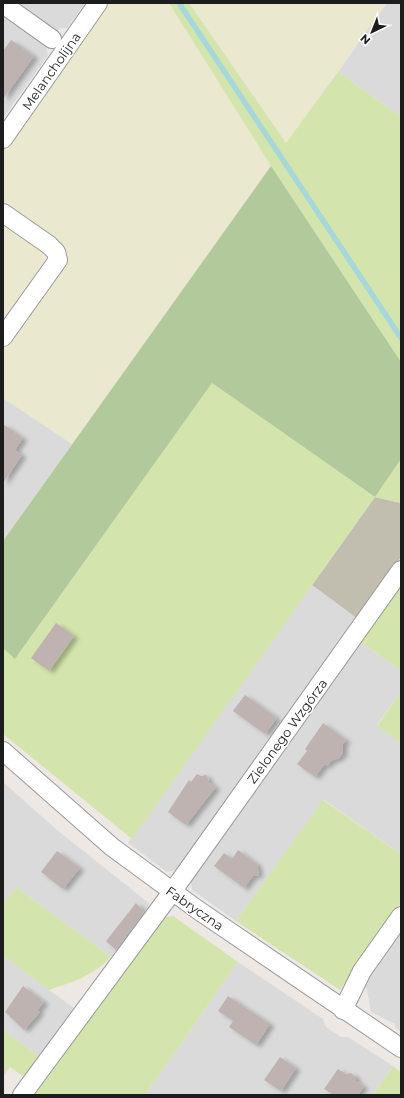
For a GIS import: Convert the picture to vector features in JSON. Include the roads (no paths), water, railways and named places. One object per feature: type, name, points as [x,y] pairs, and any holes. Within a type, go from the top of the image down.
[{"type":"street","name":"Melancholijna","points":[[3,139],[98,3]]},
{"type":"street","points":[[3,4],[52,39]]},
{"type":"street","points":[[3,213],[50,245],[56,252],[58,260],[3,337]]},
{"type":"street","name":"Zielonego Wzgórza","points":[[22,1095],[172,892],[401,570]]},
{"type":"street","name":"Fabryczna","points":[[3,751],[112,847],[172,892],[401,1048]]},
{"type":"street","points":[[344,1010],[362,971],[401,916]]},
{"type":"waterway","points":[[179,3],[401,338]]}]
